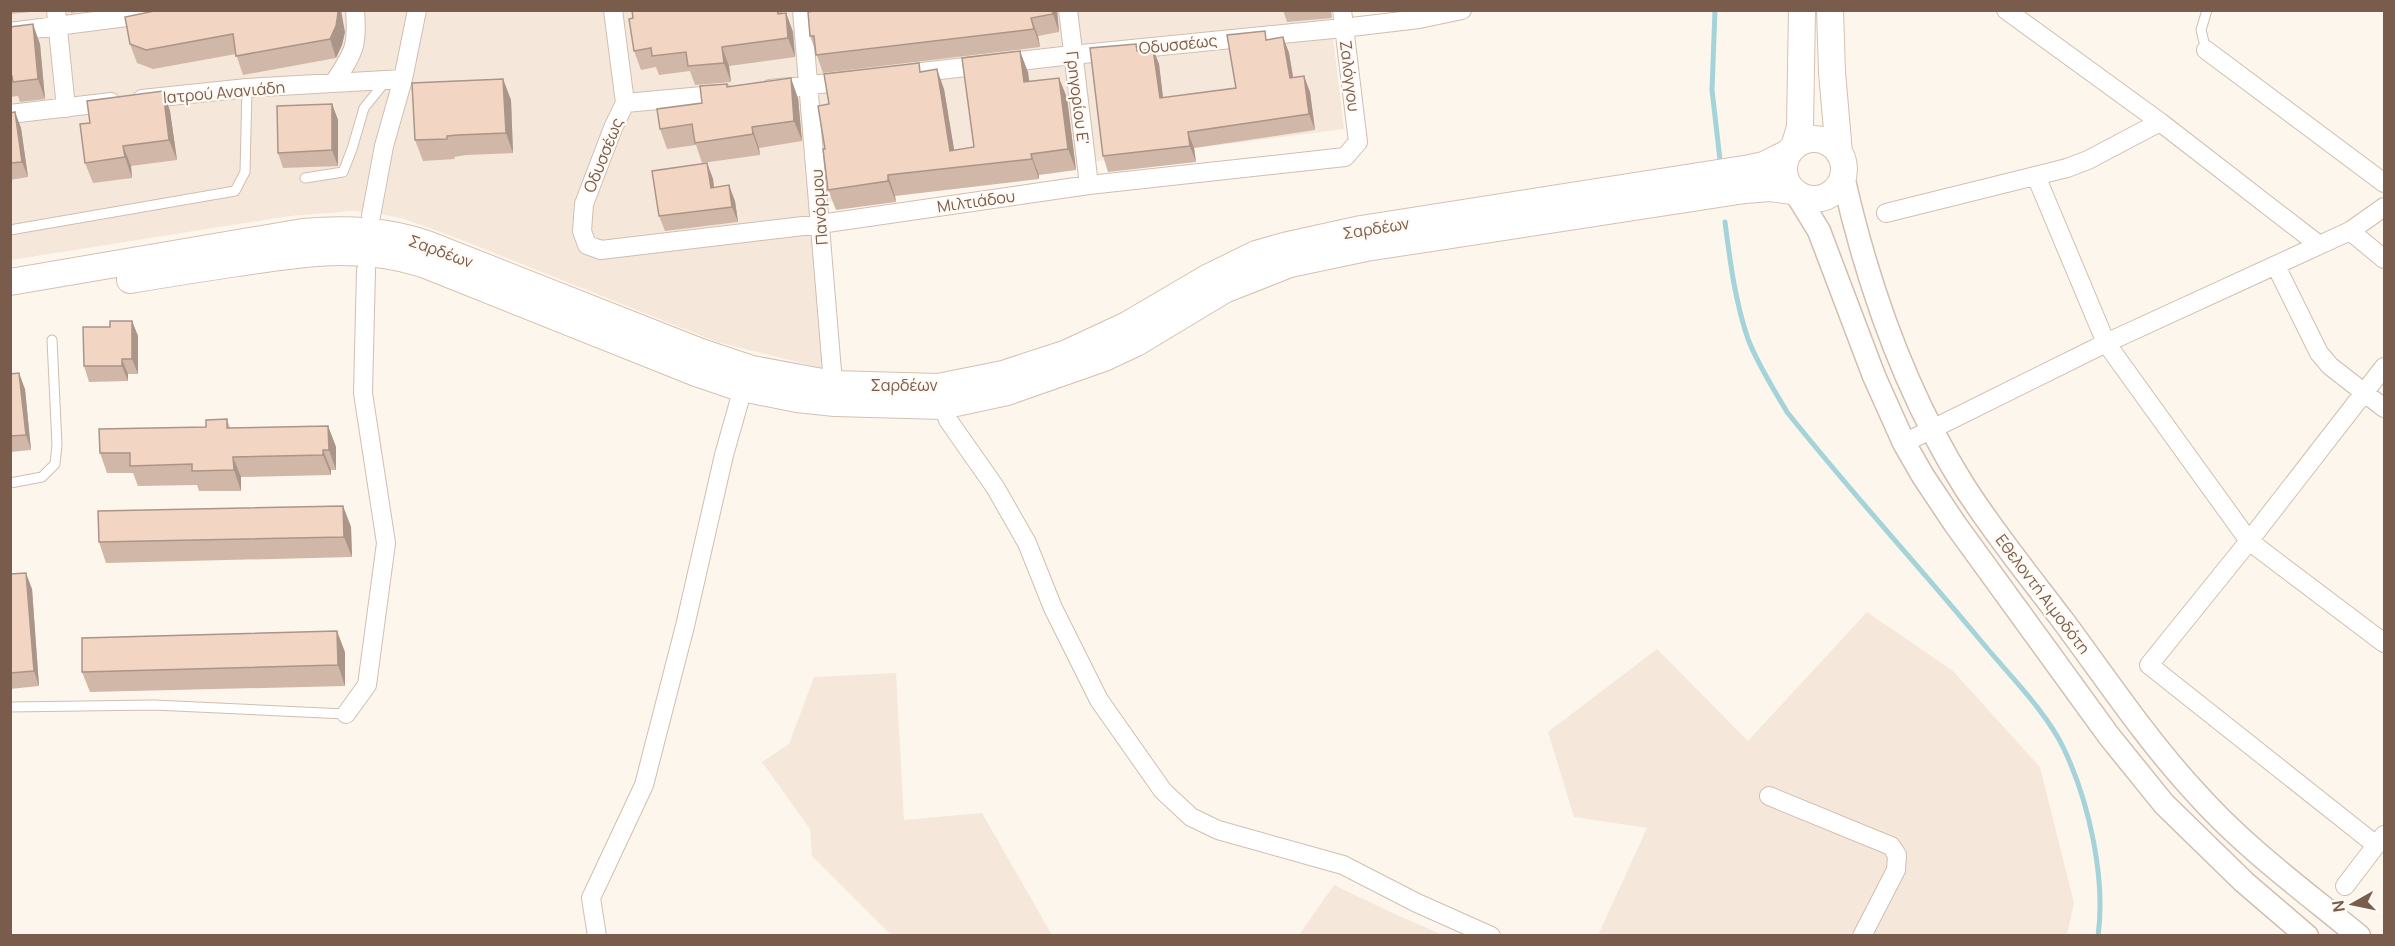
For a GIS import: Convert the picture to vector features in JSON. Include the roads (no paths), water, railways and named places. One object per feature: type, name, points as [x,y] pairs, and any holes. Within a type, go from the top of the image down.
[{"type":"main road","points":[[1791,150],[1803,141],[1813,139],[1832,146],[1841,165],[1839,186],[1830,195],[1820,199],[1808,199],[1795,193],[1786,183],[1784,163],[1800,127],[1802,10]]},
{"type":"main road","name":"Εθελοντή Αιμοδότη","points":[[1830,10],[1832,72],[1841,165]]},
{"type":"main road","name":"Σαρδέων","points":[[940,396],[1066,353],[1127,325],[1207,278],[1257,254],[1284,246],[1361,229],[1750,168],[1764,165],[1791,150]]},
{"type":"main road","name":"Σαρδέων","points":[[10,299],[292,254],[350,250],[399,257],[423,264],[696,373],[743,388],[797,399],[834,394],[940,396],[1007,392],[1104,358],[1136,343],[1224,290],[1290,264],[1366,248],[1745,190],[1770,188],[1795,193]]},
{"type":"main road","name":"Σαρδέων","points":[[10,282],[303,232],[343,229],[379,232],[427,244],[731,362],[834,394]]},
{"type":"street","points":[[10,32],[57,19],[181,10]]},
{"type":"street","points":[[335,81],[355,48],[357,26],[355,10]]},
{"type":"street","points":[[371,216],[395,79],[417,10]]},
{"type":"street","points":[[614,10],[625,103]]},
{"type":"street","name":"Πανόρμου","points":[[802,10],[834,394]]},
{"type":"street","name":"Γρηγορίου Ε'","points":[[1068,10],[1089,185]]},
{"type":"street","name":"Οδυσσέως","points":[[901,75],[1342,19],[1419,19],[1462,10]]},
{"type":"street","points":[[2006,10],[2160,122],[2319,245]]},
{"type":"street","points":[[57,19],[66,108]]},
{"type":"street","name":"Ζαλόγγου","points":[[1342,19],[1358,142]]},
{"type":"street","points":[[2206,50],[2385,183]]},
{"type":"street","name":"Ιατρού Ανανιάδη","points":[[10,114],[247,88],[395,79]]},
{"type":"street","name":"Οδυσσέως","points":[[587,245],[582,231],[584,204],[625,103],[867,79]]},
{"type":"street","points":[[1886,213],[2036,176],[2088,160],[2160,122]]},
{"type":"street","name":"Μιλτιάδου","points":[[587,245],[601,250],[820,224],[1089,185],[1345,157],[1358,142]]},
{"type":"street","name":"Εθελοντή Αιμοδότη","points":[[1841,165],[1856,229],[1883,317],[1932,430],[1964,487],[2146,735],[2197,795],[2244,841],[2359,936]]},
{"type":"street","points":[[2036,176],[2106,343],[2249,541],[2385,644]]},
{"type":"street","points":[[1795,193],[1819,231],[1874,376],[1904,443],[1955,524],[2109,736],[2152,789],[2208,849],[2307,936]]},
{"type":"street","points":[[1904,443],[2106,343],[2350,231],[2385,207]]},
{"type":"street","points":[[2350,231],[2385,259]]},
{"type":"street","points":[[2276,266],[2319,352],[2330,366],[2385,408]]},
{"type":"street","points":[[346,714],[367,685],[386,543],[363,393],[366,270]]},
{"type":"street","points":[[2345,886],[2380,840],[2149,665],[2385,367]]},
{"type":"street","points":[[597,936],[591,898],[644,785],[685,626],[724,455],[743,388]]},
{"type":"street","points":[[940,396],[948,420],[995,487],[1027,543],[1053,608],[1099,700],[1163,791],[1191,817],[1218,830],[1343,865],[1417,903],[1491,936]]},
{"type":"street","points":[[1769,796],[1891,846],[1897,855],[1896,870],[1862,936]]},
{"type":"lane","points":[[2206,50],[2200,30],[2207,10]]},
{"type":"lane","points":[[305,178],[343,172],[364,108],[395,79]]},
{"type":"lane","points":[[10,230],[235,191],[245,172],[247,88]]},
{"type":"lane","points":[[10,483],[42,477],[55,464],[57,445],[52,340]]},
{"type":"lane","points":[[10,706],[154,705],[346,714]]},
{"type":"waterway","points":[[1715,10],[1712,90],[1720,160]]},
{"type":"waterway","points":[[1725,222],[1736,296],[1743,325],[1761,367],[1787,412],[2026,693],[2064,749],[2081,792],[2093,841],[2100,890],[2098,936]]}]
